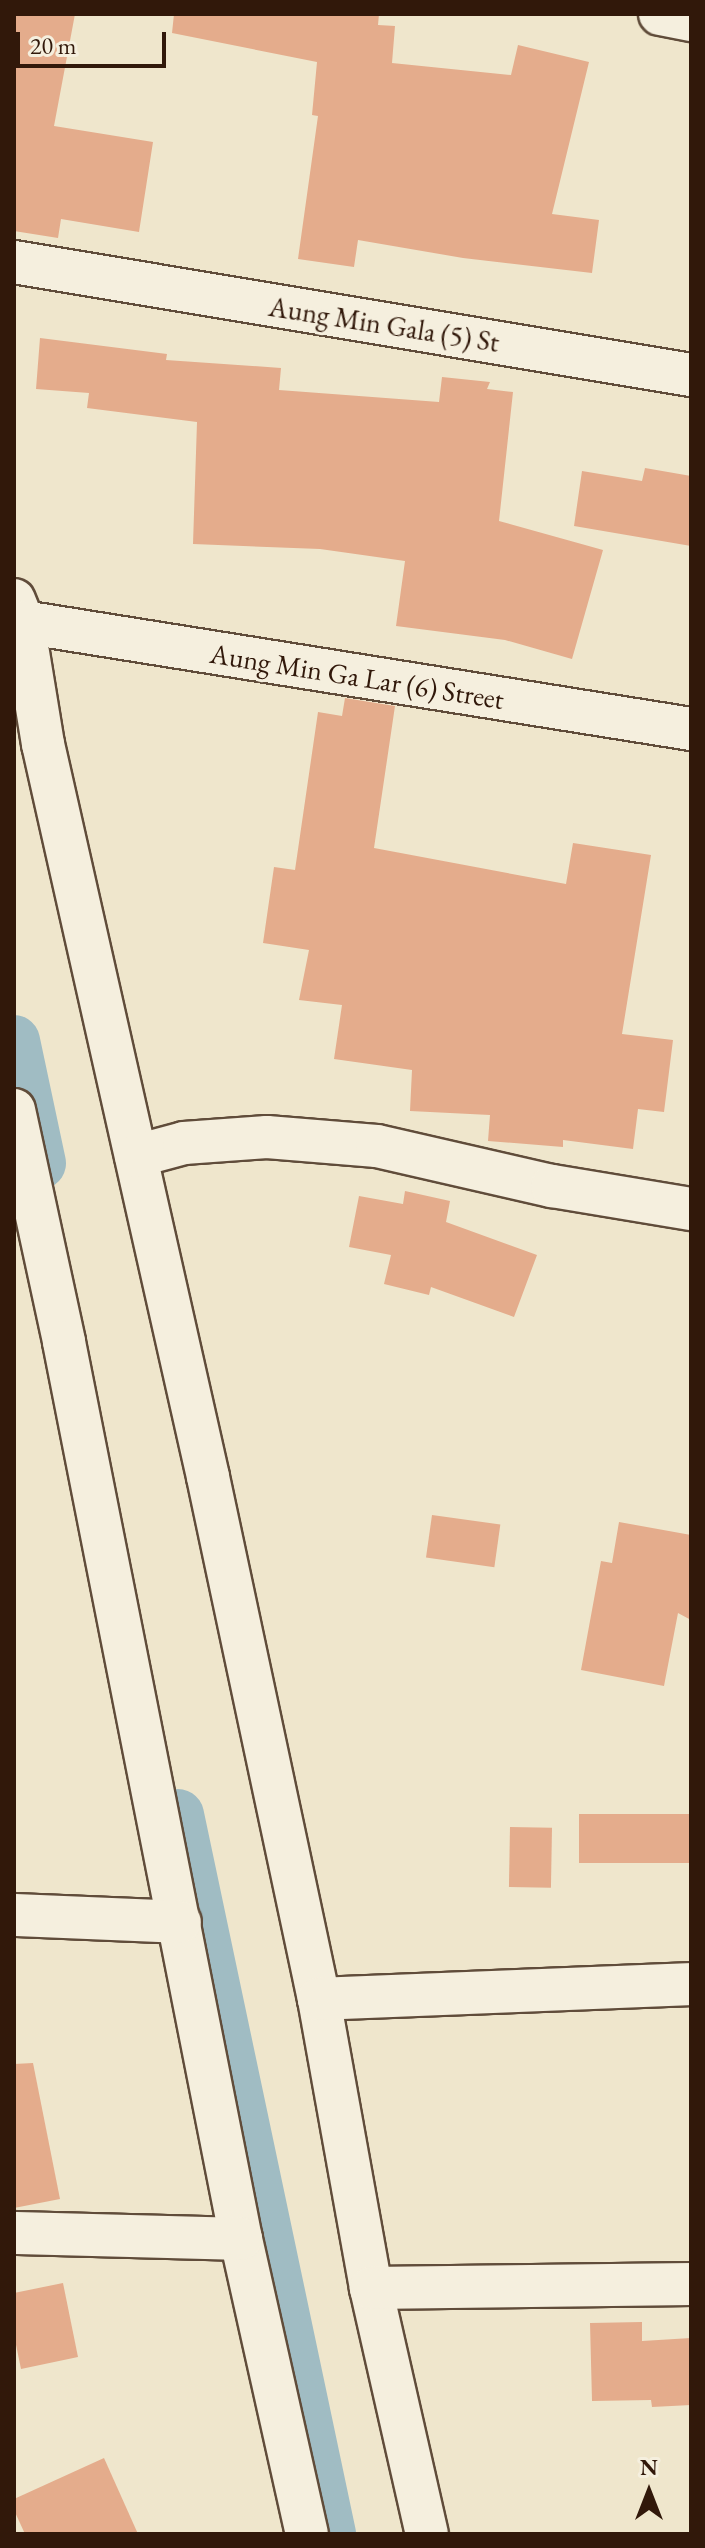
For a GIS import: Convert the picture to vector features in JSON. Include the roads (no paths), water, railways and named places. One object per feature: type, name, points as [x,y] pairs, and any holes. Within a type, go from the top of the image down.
[{"type":"street","points":[[660,14],[691,20]]},
{"type":"street","name":"Aung Min Gala (5) St","points":[[14,262],[691,375]]},
{"type":"street","points":[[19,611],[43,744],[319,1999],[371,2288],[427,2534]]},
{"type":"street","name":"Aung Min Ga Lar (6) Street","points":[[19,611],[691,729]]},
{"type":"street","points":[[14,1110],[180,1922],[241,2239],[307,2534]]},
{"type":"street","points":[[136,1156],[184,1143],[267,1137],[377,1146],[552,1186],[691,1209]]},
{"type":"street","points":[[14,1915],[180,1922]]},
{"type":"street","points":[[319,1999],[691,1984]]},
{"type":"street","points":[[14,2233],[241,2239]]},
{"type":"street","points":[[371,2288],[691,2284]]},
{"type":"waterway","points":[[14,1041],[40,1163]]},
{"type":"waterway","points":[[178,1815],[330,2534]]}]
